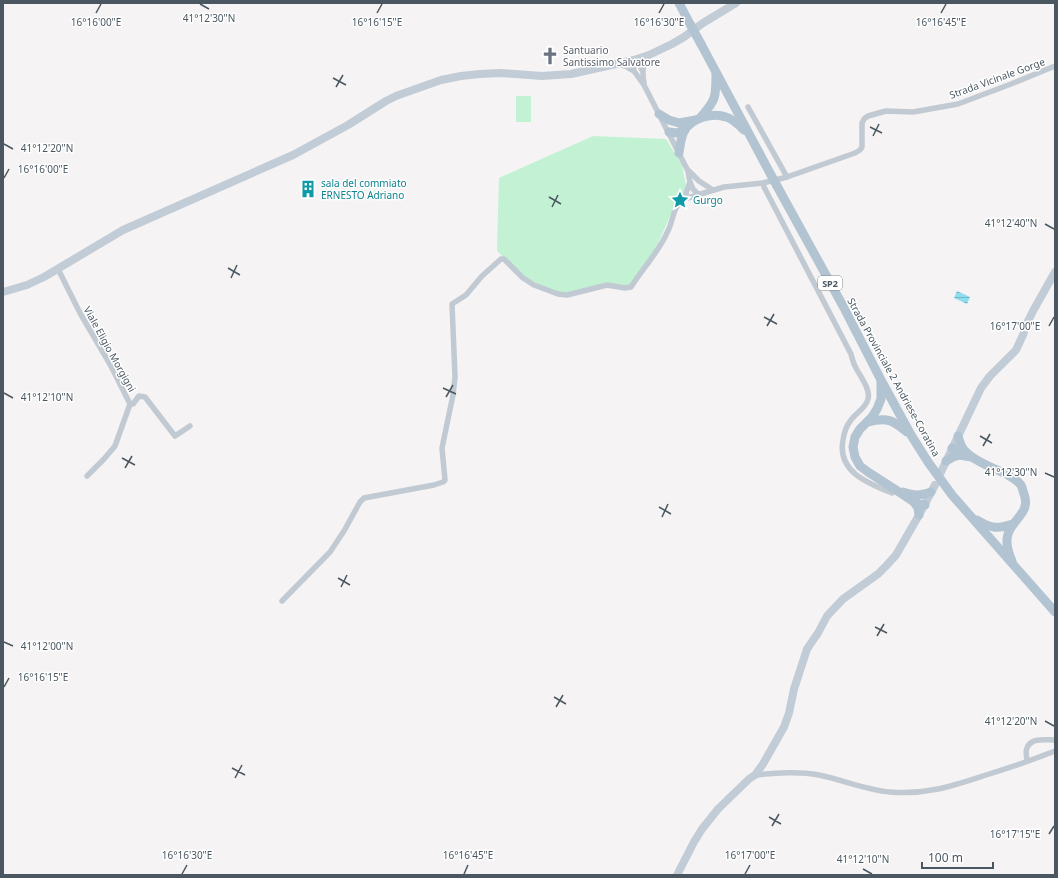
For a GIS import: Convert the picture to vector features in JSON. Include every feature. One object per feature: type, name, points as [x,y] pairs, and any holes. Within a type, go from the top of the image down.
[{"type":"main road","name":"Strada Provinciale 2 Andriese-Coratina","points":[[679,3],[911,435],[939,479],[969,516],[1055,612]]},
{"type":"main road","points":[[3,292],[27,285],[58,269],[123,230],[293,155],[348,125],[386,101],[420,87],[441,80],[468,75],[501,73],[556,76],[619,64],[662,50],[736,3]]},
{"type":"main road","points":[[698,119],[711,106],[715,98],[715,71]]},
{"type":"main road","points":[[659,114],[682,127]]},
{"type":"main road","points":[[669,132],[676,133],[682,127],[698,119],[717,115],[727,117],[735,121],[750,135]]},
{"type":"main road","points":[[679,153],[682,127]]},
{"type":"main road","points":[[941,472],[981,388],[985,381],[1016,350],[1033,311],[1055,272]]},
{"type":"main road","points":[[881,380],[881,399],[877,409],[855,437],[853,446],[854,457],[860,466],[868,472],[896,490],[914,499],[919,504],[925,505]]},
{"type":"main road","points":[[868,422],[878,419],[888,420],[896,423],[911,435]]},
{"type":"main road","points":[[958,436],[960,444],[966,455]]},
{"type":"main road","points":[[952,448],[955,452],[966,455],[1011,477],[1020,485],[1025,498],[1025,509],[1013,524],[1008,534],[1006,545],[1008,554],[1016,569]]},
{"type":"main road","points":[[946,461],[953,457],[966,455]]},
{"type":"main road","points":[[914,499],[933,488]]},
{"type":"main road","points":[[677,875],[694,842],[718,809],[749,779],[755,776],[763,764],[784,727],[807,649],[827,616],[843,599],[878,574],[896,555],[925,505],[933,488]]},
{"type":"main road","points":[[914,499],[919,515]]},
{"type":"main road","points":[[969,516],[992,528],[1001,528],[1013,524]]},
{"type":"street","points":[[642,70],[649,55]]},
{"type":"street","points":[[634,60],[642,70],[644,85]]},
{"type":"street","points":[[634,60],[634,71]]},
{"type":"street","points":[[619,64],[634,71],[644,85],[688,171],[693,189],[698,194],[700,188],[699,181]]},
{"type":"street","name":"Strada Vicinale Gorge","points":[[684,199],[724,187],[763,183],[787,177],[855,153],[862,147],[862,123],[864,118],[868,116],[886,111],[913,112],[958,104],[1055,66]]},
{"type":"street","points":[[748,107],[787,177]]},
{"type":"street","points":[[688,171],[699,181],[713,190]]},
{"type":"street","points":[[282,601],[330,552],[344,531],[360,502],[364,498],[434,485],[445,480],[442,448],[453,395],[455,377],[452,304],[466,295],[482,276],[501,259],[504,259],[523,278],[534,285],[558,294],[567,295],[607,285],[625,288],[631,287],[656,252],[670,227],[678,203],[684,199],[690,182]]},
{"type":"street","points":[[763,183],[851,354],[855,367],[869,393],[865,405],[850,421],[844,433],[842,446],[844,459],[852,472],[864,480],[892,493],[896,490]]},
{"type":"street","name":"Viale Eligio Morgigni","points":[[58,269],[80,313],[111,366],[130,404],[115,446],[87,476]]},
{"type":"street","points":[[130,404],[133,404],[139,396],[145,397],[175,436],[190,426]]},
{"type":"street","points":[[1027,761],[1026,748],[1029,744],[1040,739],[1055,740]]},
{"type":"street","points":[[755,776],[794,772],[812,774],[877,790],[914,793],[947,788],[1055,751]]},
{"type":"green space","points":[[516,96],[531,96],[531,122],[516,122]]},
{"type":"green space","name":"Gurgo","points":[[593,136],[666,139],[682,165],[686,186],[680,200],[675,205],[654,252],[630,285],[624,286],[606,283],[567,293],[559,293],[525,278],[497,251],[499,178]]},
{"type":"water","points":[[957,291],[970,297],[967,304],[954,298]]},
{"type":"place","name":"Santuario Santissimo Salvatore","points":[[550,56]]},
{"type":"place","name":"sala del commiato ERNESTO Adriano","points":[[308,189]]},
{"type":"place","name":"Gurgo","points":[[680,200]]}]
